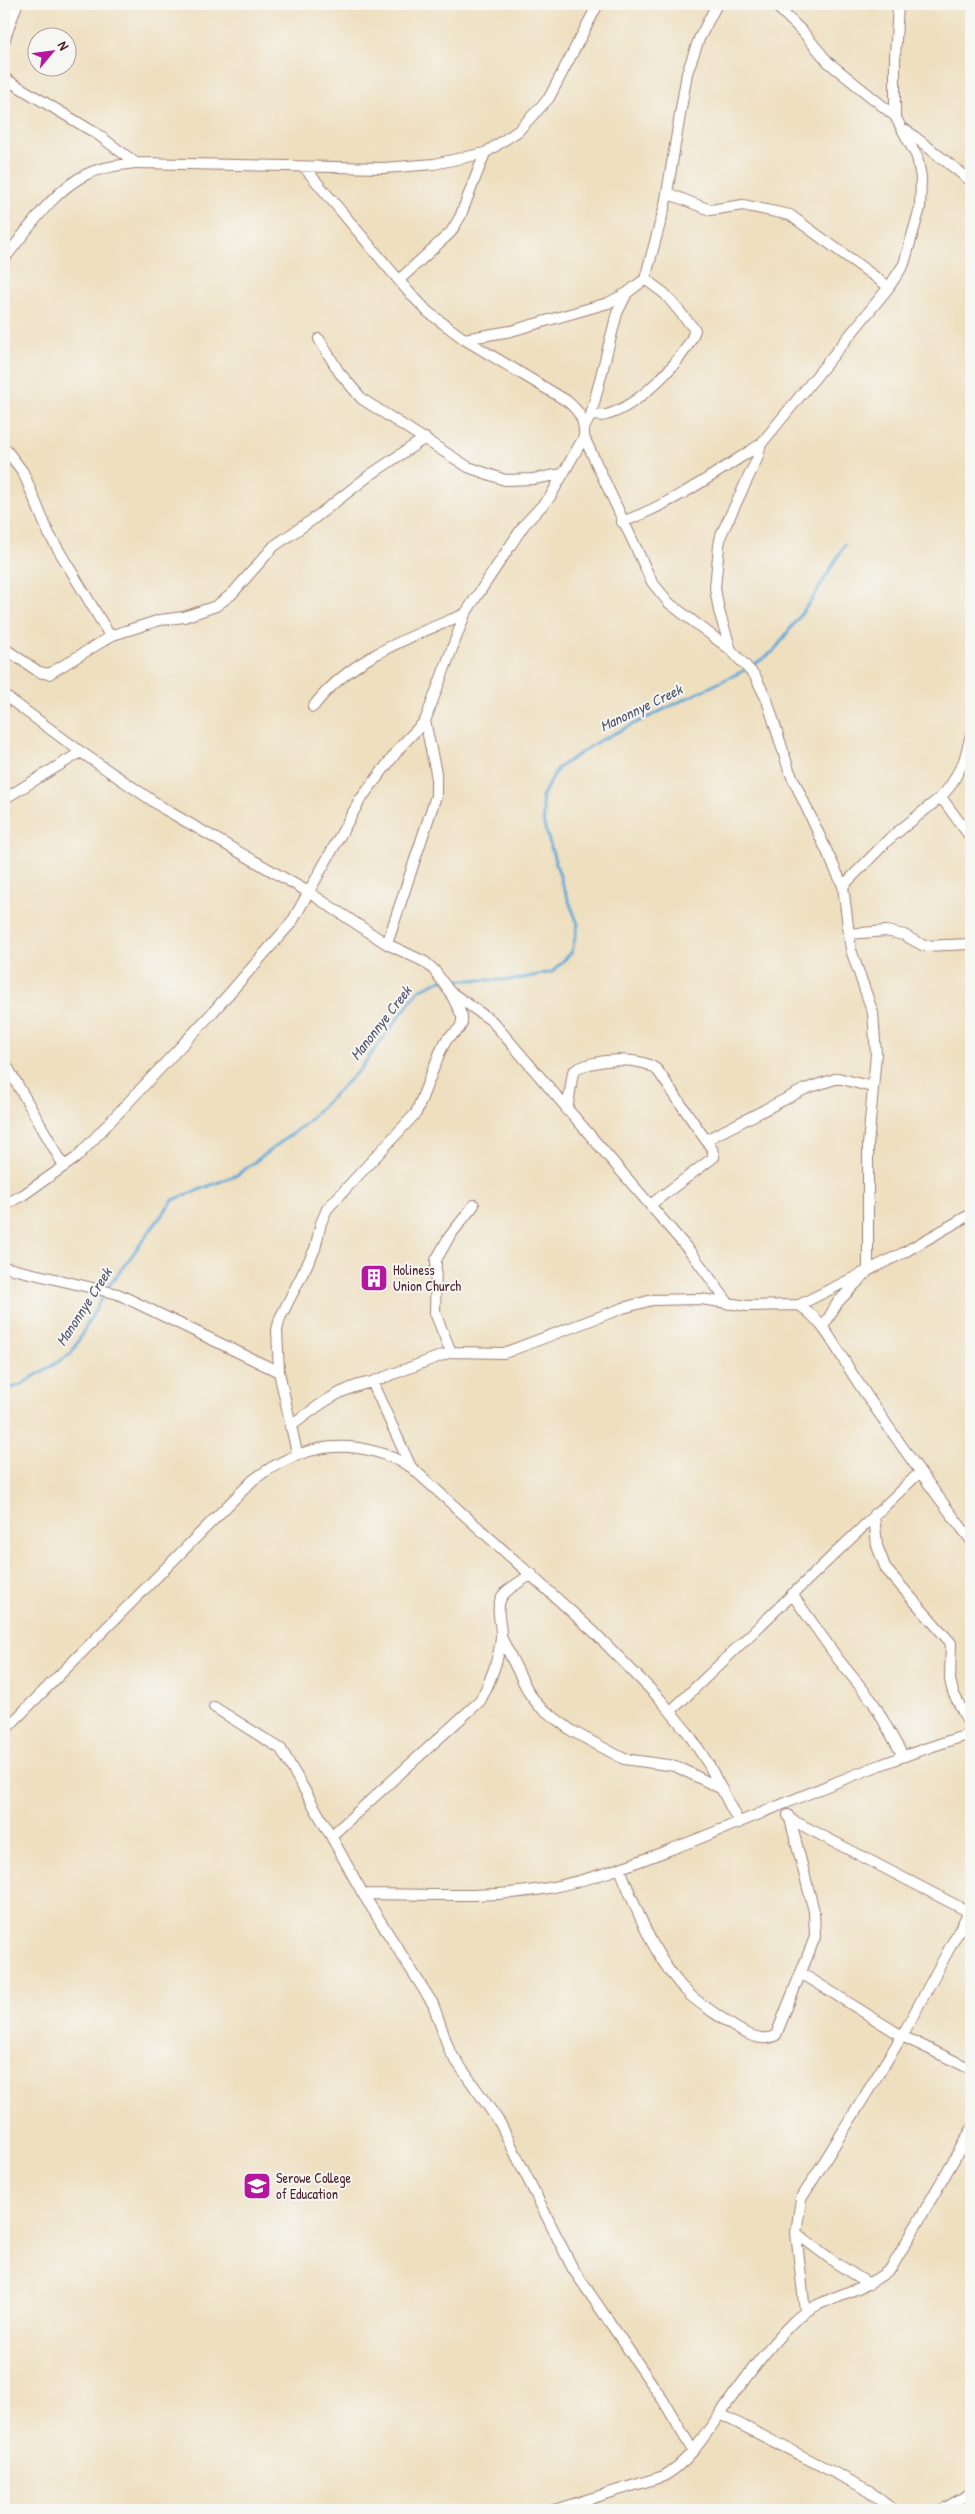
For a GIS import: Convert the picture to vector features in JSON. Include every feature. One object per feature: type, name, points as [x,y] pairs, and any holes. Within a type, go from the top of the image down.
[{"type":"street","points":[[4,41],[17,4]]},
{"type":"street","points":[[4,259],[56,197],[88,174],[113,166],[136,163],[384,168],[434,164],[485,153],[518,131],[549,98],[598,4]]},
{"type":"street","points":[[464,339],[511,331],[608,303],[627,294],[645,279],[667,194],[687,73],[699,39],[717,4]]},
{"type":"street","points":[[622,522],[654,510],[703,483],[761,444],[889,287],[904,264],[920,208],[921,177],[917,157],[895,116],[828,62],[803,32],[774,4]]},
{"type":"street","points":[[895,116],[894,57],[898,4]]},
{"type":"street","points":[[4,78],[97,134],[136,163]]},
{"type":"street","points":[[901,126],[971,182]]},
{"type":"street","points":[[399,280],[451,232],[460,217],[485,153]]},
{"type":"street","points":[[304,167],[428,312],[464,339],[568,401],[581,413],[584,431],[622,522],[652,582],[663,596],[731,650],[755,676],[767,700],[789,770],[843,886],[851,950],[873,1013],[876,1054],[868,1145],[868,1271],[838,1302],[823,1326]]},
{"type":"street","points":[[667,194],[710,210],[743,205],[790,216],[889,287]]},
{"type":"street","points":[[590,415],[606,416],[642,396],[665,376],[694,334],[695,330],[692,324],[665,294],[645,279]]},
{"type":"street","points":[[4,1205],[23,1196],[64,1166],[95,1138],[137,1090],[214,1012],[292,922],[310,893],[360,800],[402,745],[425,721],[465,614],[524,525],[550,498],[584,431],[617,313],[627,294]]},
{"type":"street","points":[[319,339],[350,388],[362,399],[468,467],[505,480],[533,479],[562,474]]},
{"type":"street","points":[[6,651],[39,672],[49,674],[110,636],[160,620],[184,617],[216,606],[232,594],[274,546],[312,520],[370,475],[425,438]]},
{"type":"street","points":[[731,650],[719,611],[715,588],[719,546],[721,535],[757,458],[761,444]]},
{"type":"street","points":[[4,446],[23,472],[49,534],[110,636]]},
{"type":"street","points":[[312,707],[342,677],[373,655],[465,614]]},
{"type":"street","points":[[4,695],[81,752],[183,820],[310,893],[387,944],[424,962],[434,970],[449,991],[462,1016],[462,1023],[459,1029],[447,1039],[440,1052],[416,1112],[328,1209],[321,1223],[315,1249],[280,1318],[277,1330],[279,1372],[297,1453]]},
{"type":"street","points":[[387,944],[436,796],[436,773],[425,721]]},
{"type":"street","points":[[843,886],[890,839],[941,797],[951,785],[964,761],[971,735]]},
{"type":"street","points":[[4,799],[81,752]]},
{"type":"street","points":[[941,797],[971,838]]},
{"type":"street","points":[[849,934],[886,931],[904,936],[924,946],[971,944]]},
{"type":"street","points":[[449,991],[492,1021],[567,1111],[693,1255],[728,1304]]},
{"type":"street","points":[[4,1061],[64,1166]]},
{"type":"street","points":[[567,1111],[574,1072],[580,1067],[592,1062],[613,1061],[650,1065],[658,1071],[706,1140],[713,1152],[713,1159],[650,1206]]},
{"type":"street","points":[[706,1140],[805,1089],[838,1078],[872,1087]]},
{"type":"street","points":[[451,1352],[435,1313],[436,1260],[449,1236],[474,1205]]},
{"type":"street","points":[[290,1427],[332,1396],[356,1385],[372,1382],[451,1352],[504,1354],[623,1308],[652,1300],[701,1299],[728,1304],[799,1305],[868,1271],[971,1214]]},
{"type":"street","points":[[4,1267],[118,1294],[279,1372]]},
{"type":"street","points":[[799,1305],[814,1316],[823,1326],[843,1361],[919,1473],[971,1540]]},
{"type":"street","points":[[372,1382],[412,1467]]},
{"type":"street","points":[[4,1731],[253,1480],[297,1453],[329,1447],[350,1446],[382,1453],[412,1467],[594,1632],[671,1712],[698,1748],[739,1823]]},
{"type":"street","points":[[671,1712],[874,1514],[919,1473]]},
{"type":"street","points":[[874,1514],[877,1546],[886,1569],[951,1643],[950,1680],[953,1692],[971,1728]]},
{"type":"street","points":[[332,1836],[480,1701],[489,1684],[501,1637],[499,1613],[503,1596],[532,1574]]},
{"type":"street","points":[[792,1594],[838,1658],[873,1702],[903,1756]]},
{"type":"street","points":[[501,1637],[529,1693],[539,1706],[572,1731],[624,1759],[675,1766],[722,1789]]},
{"type":"street","points":[[214,1707],[281,1749],[332,1836],[363,1894],[433,2004],[450,2052],[500,2123],[574,2269],[663,2400],[694,2451]]},
{"type":"street","points":[[363,1894],[522,1891],[548,1888],[620,1869],[783,1806],[903,1756],[971,1734]]},
{"type":"street","points":[[620,1869],[646,1930],[680,1984],[691,1995],[738,2030],[766,2039],[776,2035],[815,1937],[814,1912],[790,1818],[783,1806]]},
{"type":"street","points":[[790,1818],[970,1912],[902,2036],[801,2199],[796,2233],[805,2311]]},
{"type":"street","points":[[801,1973],[902,2036],[971,2070]]},
{"type":"street","points":[[554,2510],[664,2476],[678,2468],[694,2451],[767,2348],[805,2311],[869,2284],[892,2267],[971,2130]]},
{"type":"street","points":[[796,2233],[836,2263],[869,2284]]},
{"type":"street","points":[[720,2414],[868,2490],[893,2510]]},
{"type":"street","points":[[942,2510],[971,2493]]},
{"type":"waterway","name":"Manonnye Creek","points":[[751,667],[774,651],[815,595],[845,544]]},
{"type":"waterway","name":"Manonnye Creek","points":[[4,1391],[20,1385],[71,1354],[106,1290],[173,1200],[237,1175],[305,1124],[361,1068],[419,990],[441,980],[513,980],[552,972],[572,952],[578,924],[563,886],[544,825],[542,796],[558,768],[597,742],[745,670]]},
{"type":"place","name":"Holiness Union Church","points":[[374,1278]]},
{"type":"place","name":"Serowe College of Education","points":[[257,2186]]}]
